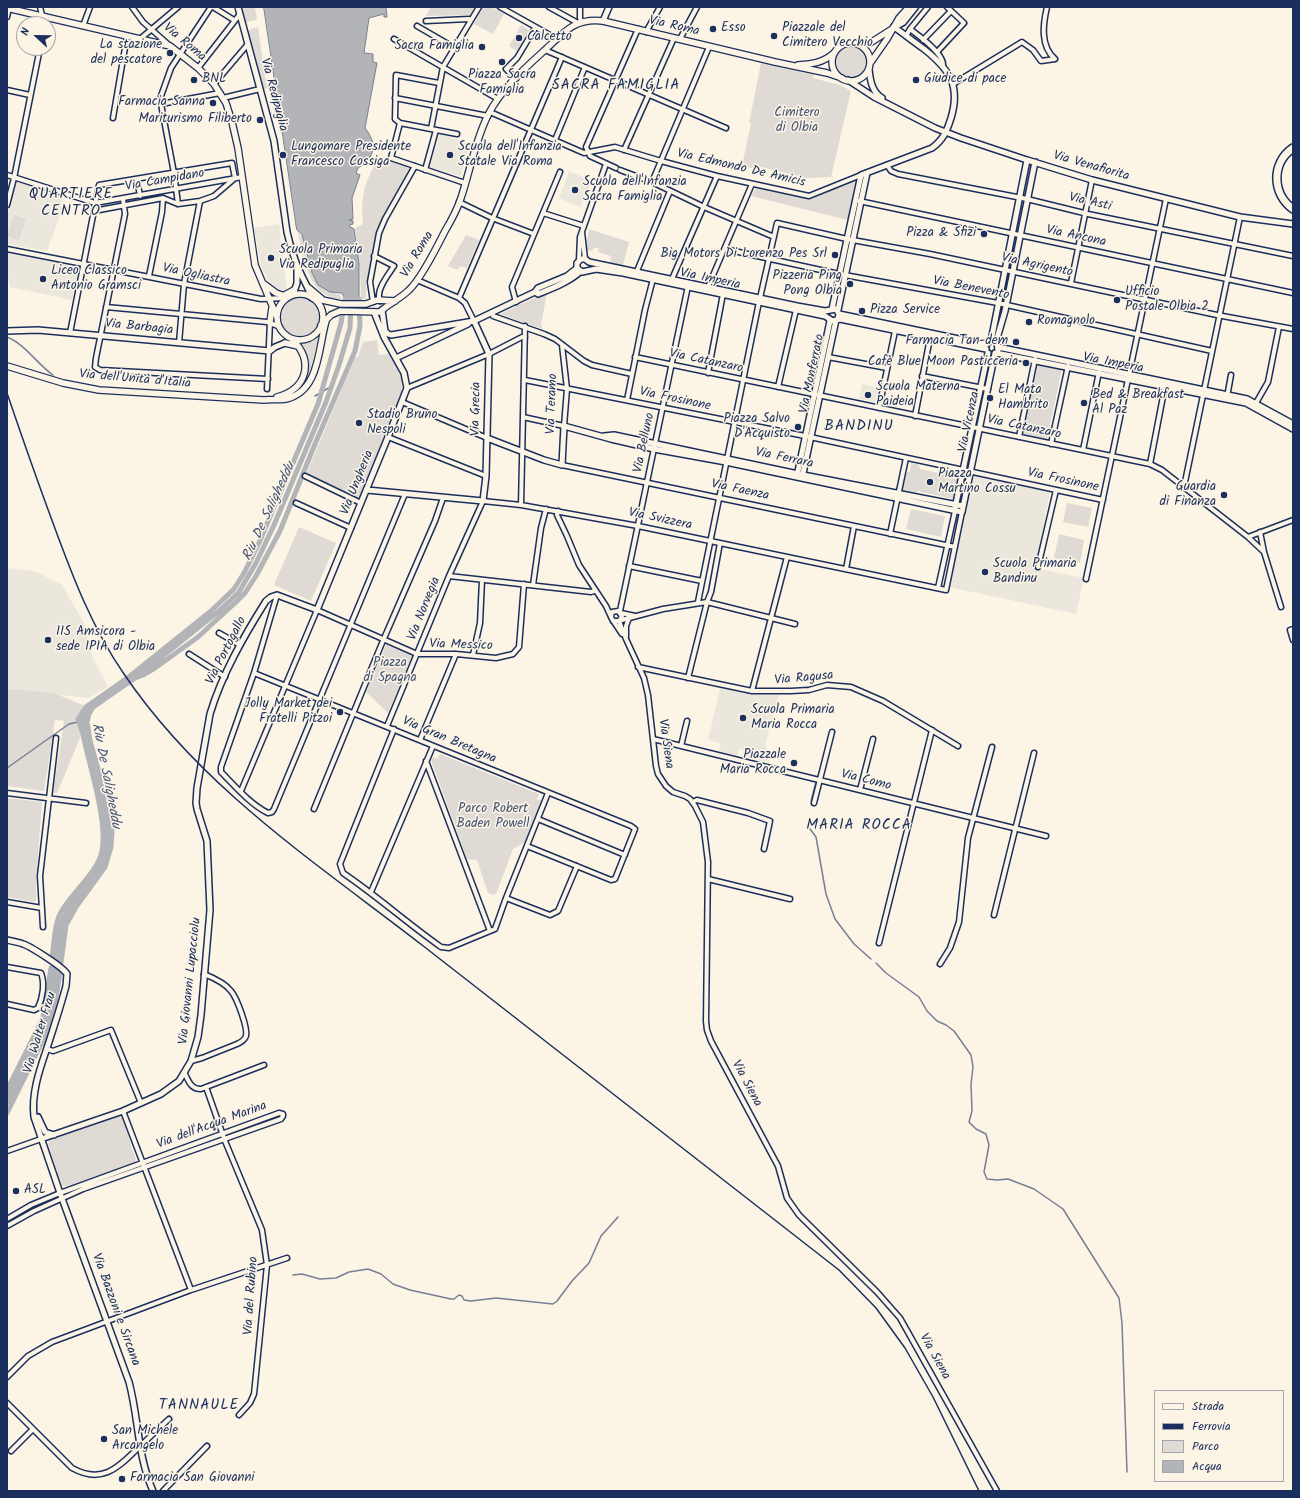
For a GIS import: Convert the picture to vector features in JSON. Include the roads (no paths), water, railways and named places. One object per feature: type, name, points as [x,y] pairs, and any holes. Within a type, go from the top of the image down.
[{"type":"highway","points":[[1293,148],[1287,153],[1280,163],[1277,175],[1280,194],[1287,204],[1293,209]]},
{"type":"main road","points":[[836,51],[832,61],[833,66],[835,71],[842,78],[848,80],[862,77],[869,67],[873,57],[885,43],[899,18],[908,7]]},
{"type":"main road","points":[[792,66],[813,64],[824,60],[839,47],[848,43],[870,43],[903,22],[915,7]]},
{"type":"main road","points":[[8,8],[44,16]]},
{"type":"main road","points":[[56,19],[170,46]]},
{"type":"main road","name":"Via Roma","points":[[382,309],[409,290],[417,280],[446,231],[459,202],[479,138],[489,114],[498,99],[545,50],[570,28],[590,20],[603,21],[827,73],[842,78]]},
{"type":"main road","points":[[858,44],[868,52],[869,67]]},
{"type":"main road","name":"Via Roma","points":[[170,46],[198,68],[214,84],[222,96],[236,135],[255,265],[276,317]]},
{"type":"main road","points":[[262,282],[276,293],[303,294],[323,301],[341,304],[395,301]]},
{"type":"main road","points":[[309,288],[323,301]]},
{"type":"main road","points":[[290,294],[281,304],[276,317],[278,326],[286,336],[292,339],[304,340],[310,338],[322,328],[331,315],[340,311],[377,312],[382,309],[383,305],[380,301]]},
{"type":"main road","points":[[312,298],[320,305],[322,310],[322,328]]},
{"type":"main road","points":[[373,302],[371,308],[374,312]]},
{"type":"main road","points":[[270,322],[272,306]]},
{"type":"main road","name":"Via dell'Unità d'Italia","points":[[7,366],[63,383],[99,390],[264,400],[284,399],[305,389],[312,377],[322,328]]},
{"type":"main road","points":[[285,343],[292,339]]},
{"type":"main road","name":"Via dell'Unità d'Italia","points":[[264,400],[289,393],[297,386],[303,376],[305,364],[304,358],[299,346],[292,339]]},
{"type":"main road","points":[[285,343],[299,346]]},
{"type":"street","points":[[40,7],[44,16]]},
{"type":"street","points":[[83,26],[90,7]]},
{"type":"street","name":"Via Roma","points":[[132,7],[143,22],[170,46]]},
{"type":"street","points":[[140,39],[178,7]]},
{"type":"street","points":[[178,204],[174,173],[161,104],[161,96],[171,68],[212,7],[234,20]]},
{"type":"street","name":"Via Redipuglia","points":[[238,7],[274,141],[287,232],[301,274],[309,288],[312,298]]},
{"type":"street","points":[[431,129],[443,67],[479,7]]},
{"type":"street","points":[[500,7],[557,39]]},
{"type":"street","points":[[549,7],[580,23],[580,7]]},
{"type":"street","points":[[603,21],[609,7]]},
{"type":"street","points":[[646,32],[660,7]]},
{"type":"street","points":[[680,39],[697,7]]},
{"type":"street","points":[[906,36],[910,28],[928,7]]},
{"type":"street","points":[[937,52],[964,23],[947,7]]},
{"type":"street","points":[[954,84],[1022,42],[1033,50],[1041,61],[1055,59],[1048,51],[1045,44],[1044,20],[1046,7]]},
{"type":"street","points":[[7,17],[8,8]]},
{"type":"street","points":[[923,40],[951,11]]},
{"type":"street","points":[[198,68],[240,14]]},
{"type":"street","points":[[426,20],[471,20]]},
{"type":"street","points":[[903,22],[902,27],[906,36]]},
{"type":"street","points":[[417,26],[455,48]]},
{"type":"street","points":[[894,27],[943,66],[951,77],[954,84],[955,97],[954,106],[946,132]]},
{"type":"street","points":[[516,79],[506,69],[517,58],[535,28]]},
{"type":"street","points":[[910,28],[941,56],[944,63],[943,66]]},
{"type":"street","points":[[638,30],[586,147],[590,156],[774,237],[759,300],[698,602]]},
{"type":"street","points":[[113,118],[127,36]]},
{"type":"street","points":[[624,150],[674,38]]},
{"type":"street","points":[[394,39],[498,99]]},
{"type":"street","points":[[214,84],[248,44]]},
{"type":"street","points":[[652,182],[709,46]]},
{"type":"street","points":[[545,50],[726,128]]},
{"type":"street","points":[[7,205],[14,178],[38,56]]},
{"type":"street","points":[[459,298],[562,57]]},
{"type":"street","points":[[555,140],[585,67]]},
{"type":"street","name":"Via Venafiorita","points":[[869,67],[871,82],[874,89],[879,96],[891,105]]},
{"type":"street","points":[[439,83],[396,75],[395,120],[400,123],[457,134]]},
{"type":"street","name":"Via Venafiorita","points":[[848,80],[861,89],[918,120],[946,132],[1027,160],[1092,180],[1240,217],[1293,224]]},
{"type":"street","points":[[161,104],[222,96],[260,89]]},
{"type":"street","points":[[7,90],[30,95]]},
{"type":"street","points":[[395,98],[489,114],[584,153],[588,152]]},
{"type":"street","points":[[400,123],[391,158],[465,183]]},
{"type":"street","points":[[425,170],[436,130]]},
{"type":"street","name":"Via Edmondo De Amicis","points":[[588,152],[615,147],[717,176],[809,196],[932,148],[938,143],[946,132]]},
{"type":"street","name":"Via Vicenza","points":[[946,590],[988,389],[998,303],[1027,160]]},
{"type":"street","name":"Via Vicenza","points":[[938,588],[980,388],[992,348],[998,335],[1006,305],[1027,199],[1036,162]]},
{"type":"street","points":[[70,333],[99,185],[232,163],[235,178]]},
{"type":"street","points":[[587,271],[590,268],[584,260],[582,232],[606,164]]},
{"type":"street","name":"Via Asti","points":[[887,165],[891,171],[898,174],[1027,199],[1085,213],[1293,256]]},
{"type":"street","points":[[373,302],[370,282],[379,233],[415,166]]},
{"type":"street","points":[[516,302],[512,287],[560,172]]},
{"type":"street","name":"Via Monferrato","points":[[858,201],[867,173]]},
{"type":"street","name":"Via Campidano","points":[[7,175],[96,203],[242,177]]},
{"type":"street","name":"Via Monferrato","points":[[817,395],[828,357],[834,315],[858,201],[861,175]]},
{"type":"street","points":[[672,279],[717,176]]},
{"type":"street","name":"Via Campidano","points":[[94,211],[124,204],[163,198],[178,204],[200,201],[214,196],[235,178]]},
{"type":"street","points":[[137,179],[140,196]]},
{"type":"street","points":[[1071,283],[1092,180]]},
{"type":"street","points":[[708,287],[752,184]]},
{"type":"street","points":[[637,271],[670,191]]},
{"type":"street","points":[[123,198],[125,214],[95,367],[100,370],[268,379]]},
{"type":"street","points":[[149,276],[162,212],[163,198]]},
{"type":"street","points":[[1086,579],[1166,199]]},
{"type":"street","points":[[179,343],[184,284],[200,201]]},
{"type":"street","name":"Via Ancona","points":[[858,201],[1293,293]]},
{"type":"street","points":[[459,202],[492,218],[534,234]]},
{"type":"street","points":[[543,213],[584,226]]},
{"type":"street","points":[[1183,486],[1240,217]]},
{"type":"street","name":"Via Agrigento","points":[[774,237],[777,223],[850,240],[1012,271],[1145,300],[1293,329]]},
{"type":"street","name":"Via Ogliastra","points":[[7,249],[261,299],[270,299],[290,294]]},
{"type":"street","name":"Via Benevento","points":[[725,249],[842,275],[998,303],[1212,351]]},
{"type":"street","points":[[374,256],[394,266],[380,290],[378,295],[380,301]]},
{"type":"street","name":"Via Redipuglia","points":[[290,294],[297,278],[296,260]]},
{"type":"street","points":[[382,309],[385,331],[391,335],[454,327],[474,321],[492,313],[535,292],[538,288],[579,270],[577,263],[584,260]]},
{"type":"street","name":"Via Imperia","points":[[584,260],[708,287],[796,310],[834,315],[895,331],[992,348],[1227,397],[1246,403],[1293,429]]},
{"type":"street","name":"Via Imperia","points":[[579,270],[587,271],[602,269],[978,343],[992,348]]},
{"type":"street","points":[[627,400],[635,356],[653,279]]},
{"type":"street","points":[[417,280],[459,298],[465,303],[474,321]]},
{"type":"street","name":"Via Belluno","points":[[612,619],[611,613],[618,611],[621,604],[688,286]]},
{"type":"street","points":[[708,373],[723,294]]},
{"type":"street","points":[[106,307],[270,322],[278,326]]},
{"type":"street","points":[[778,387],[796,310]]},
{"type":"street","points":[[374,312],[384,337],[389,342],[404,372],[407,388],[489,354],[525,337]]},
{"type":"street","points":[[492,313],[493,316],[525,326],[544,334],[592,365],[632,374]]},
{"type":"street","name":"Via Monferrato","points":[[800,476],[830,322],[834,315]]},
{"type":"street","name":"Via Grecia","points":[[474,321],[489,354],[486,476],[483,501]]},
{"type":"street","points":[[267,390],[270,351],[270,322]]},
{"type":"street","points":[[521,505],[525,380],[525,326]]},
{"type":"street","points":[[396,358],[454,327]]},
{"type":"street","points":[[1256,403],[1268,382],[1279,327]]},
{"type":"street","name":"Via Barbagia","points":[[7,331],[38,330],[270,351]]},
{"type":"street","points":[[879,408],[895,331]]},
{"type":"street","points":[[389,342],[391,335]]},
{"type":"street","points":[[915,416],[930,338]]},
{"type":"street","points":[[270,351],[285,343]]},
{"type":"street","name":"Via Teramo","points":[[562,345],[567,389],[562,465]]},
{"type":"street","name":"Via Catanzaro","points":[[635,356],[708,373],[1150,464],[1162,470],[1183,486],[1248,537],[1264,552]]},
{"type":"street","points":[[828,357],[887,368]]},
{"type":"street","points":[[1019,437],[1035,358]]},
{"type":"street","points":[[1051,444],[1068,364]]},
{"type":"street","points":[[1083,450],[1100,371]]},
{"type":"street","points":[[1227,397],[1232,375]]},
{"type":"street","points":[[922,376],[988,389]]},
{"type":"street","name":"Via Frosinone","points":[[525,380],[808,437],[1103,500]]},
{"type":"street","points":[[1150,464],[1165,384]]},
{"type":"street","name":"Via Ungheria","points":[[317,610],[362,503],[407,388]]},
{"type":"street","name":"Via Imperia","points":[[1227,397],[1247,399],[1293,424]]},
{"type":"street","points":[[402,402],[487,438]]},
{"type":"street","name":"Via Ferrara","points":[[523,417],[600,436],[614,435],[655,447],[727,460],[963,509]]},
{"type":"street","points":[[388,437],[486,476]]},
{"type":"street","name":"Via Faenza","points":[[487,438],[544,460],[562,465],[955,547]]},
{"type":"street","points":[[890,534],[906,458]]},
{"type":"street","points":[[305,476],[362,503]]},
{"type":"street","name":"Via Svizzera","points":[[367,490],[521,505],[558,511],[638,526],[946,590]]},
{"type":"street","points":[[1038,567],[1056,490]]},
{"type":"street","points":[[241,792],[317,610],[277,594],[277,599],[254,673],[222,764],[221,772],[241,792],[262,810],[268,813],[274,809],[405,494]]},
{"type":"street","points":[[314,809],[435,521],[443,498]]},
{"type":"street","name":"Via Norvegia","points":[[387,726],[449,576],[483,501]]},
{"type":"street","points":[[296,503],[351,528]]},
{"type":"street","points":[[533,585],[541,528],[546,509]]},
{"type":"street","name":"Via Siena","points":[[558,511],[557,515],[579,565],[626,639]]},
{"type":"street","points":[[1248,537],[1293,520]]},
{"type":"street","points":[[846,569],[854,526]]},
{"type":"street","points":[[1260,532],[1264,552],[1281,607]]},
{"type":"street","points":[[688,678],[707,602],[711,592],[720,543]]},
{"type":"street","points":[[752,691],[787,557]]},
{"type":"street","points":[[629,566],[702,581]]},
{"type":"street","points":[[449,576],[591,592],[594,590]]},
{"type":"street","points":[[472,655],[480,623],[482,580]]},
{"type":"street","name":"Via Messico","points":[[317,610],[417,654],[456,654],[496,658],[508,656],[516,651],[520,640],[524,584]]},
{"type":"street","name":"Via Portogallo","points":[[201,767],[210,714],[225,677],[240,645],[266,601],[277,594]]},
{"type":"street","name":"Via Siena","points":[[601,599],[618,611]]},
{"type":"street","points":[[612,619],[620,621],[698,602],[707,602],[795,624]]},
{"type":"street","points":[[618,611],[636,616]]},
{"type":"street","points":[[618,611],[622,616],[620,621]]},
{"type":"street","points":[[626,639],[626,626],[629,618]]},
{"type":"street","name":"Via Siena","points":[[620,621],[626,639],[644,678],[648,695],[656,766],[661,779],[673,792],[685,796],[692,802],[703,822],[706,840],[708,879],[706,1021],[707,1030],[711,1041],[778,1166],[787,1198],[792,1206],[799,1215],[878,1292],[900,1318],[997,1491]]},
{"type":"street","points":[[1291,629],[1293,640]]},
{"type":"street","points":[[219,633],[240,645]]},
{"type":"street","points":[[189,654],[225,677]]},
{"type":"street","points":[[420,740],[456,654]]},
{"type":"street","name":"Via Ragusa","points":[[638,667],[752,691],[809,690],[827,686],[851,688],[883,701],[958,746]]},
{"type":"street","name":"Via Gran Bretagna","points":[[254,673],[631,826],[635,829],[625,855]]},
{"type":"street","points":[[682,746],[687,721]]},
{"type":"street","points":[[394,729],[340,864],[343,873],[371,892],[441,947],[449,948],[495,929],[548,793]]},
{"type":"street","points":[[878,943],[932,730]]},
{"type":"street","points":[[814,803],[832,732]]},
{"type":"street","points":[[43,927],[40,876],[56,738]]},
{"type":"street","name":"Via Como","points":[[653,739],[1046,836]]},
{"type":"street","points":[[860,790],[873,739]]},
{"type":"street","points":[[371,892],[433,746]]},
{"type":"street","points":[[940,964],[950,948],[959,922],[965,858],[973,818],[992,747]]},
{"type":"street","points":[[994,915],[1034,753]]},
{"type":"street","points":[[426,761],[490,931]]},
{"type":"street","name":"Via Giovanni Lupacciolu","points":[[7,1151],[123,1111],[170,1089],[185,1074],[192,1061],[201,1015],[210,897],[207,841],[196,803],[201,767]]},
{"type":"street","points":[[7,793],[86,803]]},
{"type":"street","points":[[692,802],[697,800],[748,813],[770,821],[764,849]]},
{"type":"street","points":[[527,846],[611,880],[615,879],[625,855],[538,820]]},
{"type":"street","points":[[506,898],[550,915],[558,911],[576,866]]},
{"type":"street","points":[[708,879],[790,899]]},
{"type":"street","points":[[7,902],[42,908]]},
{"type":"street","name":"Via Walter Frau","points":[[7,940],[23,944],[62,968],[67,974],[67,983],[37,1082],[33,1107],[34,1117],[41,1139]]},
{"type":"street","points":[[7,967],[41,973],[44,980],[41,1002],[38,1008],[34,1010],[7,1004]]},
{"type":"street","points":[[192,1061],[242,1042],[247,1034],[232,991],[219,981],[204,974]]},
{"type":"street","points":[[47,1049],[53,1051],[111,1030],[140,1103]]},
{"type":"street","points":[[185,1074],[192,1087],[201,1089],[264,1065]]},
{"type":"street","name":"Via del Rubino","points":[[206,1087],[224,1139],[262,1230],[267,1265],[254,1394],[250,1403],[239,1415]]},
{"type":"street","points":[[33,1107],[45,1132],[55,1135]]},
{"type":"street","points":[[123,1111],[191,1290]]},
{"type":"street","name":"Via dell'Acqua Marina","points":[[279,1113],[283,1114],[284,1116],[281,1119],[144,1168],[61,1195],[143,1162],[222,1133],[279,1113]]},
{"type":"street","name":"Via Bazzoni e Sircana","points":[[41,1139],[129,1382],[134,1401],[144,1469],[152,1491]]},
{"type":"street","points":[[7,1219],[31,1205],[61,1195]]},
{"type":"street","points":[[7,1226],[61,1195]]},
{"type":"street","points":[[7,1377],[28,1356],[52,1342],[163,1304],[191,1290],[286,1258]]},
{"type":"street","points":[[7,1403],[72,1468],[80,1472],[90,1474],[106,1473],[122,1464],[169,1418]]},
{"type":"street","points":[[11,1451],[33,1429]]},
{"type":"street","points":[[163,1491],[207,1446]]},
{"type":"water","points":[[264,7],[386,7],[387,17],[384,17],[384,14],[369,18],[364,53],[373,54],[373,62],[377,63],[365,128],[372,140],[373,150],[368,160],[358,168],[356,173],[360,175],[352,198],[353,219],[349,220],[353,221],[353,224],[349,226],[354,229],[359,263],[359,299],[345,299],[342,293],[330,292],[318,285],[312,273],[302,234],[297,230]]},
{"type":"waterway","name":"Riu De Saligheddu","points":[[345,299],[359,299],[360,326],[355,351],[280,531],[256,576],[245,593],[198,637],[155,668],[132,679],[93,707],[89,714],[87,722],[90,741],[109,808],[112,832],[111,847],[105,867],[76,907],[66,925],[61,963],[52,958],[57,921],[69,900],[95,868],[102,851],[103,838],[97,793],[78,719],[87,707],[130,676],[211,611],[234,589],[258,545],[318,404],[341,323],[345,299]]},
{"type":"waterway","name":"Riu De Saligheddu","points":[[159,659],[219,611],[239,592],[256,563],[274,525],[326,402],[350,328],[351,300]]},
{"type":"waterway","points":[[7,337],[20,344],[53,375]]},
{"type":"waterway","name":"Riu De Saligheddu","points":[[315,396],[332,386]]},
{"type":"waterway","name":"Riu De Saligheddu","points":[[7,1100],[43,1031],[47,1017],[61,930],[64,921],[73,905],[100,868],[105,853],[107,836],[106,816],[97,775],[82,721],[84,714],[88,708],[159,659]]},
{"type":"waterway","points":[[7,768],[69,724],[82,721]]},
{"type":"waterway","points":[[811,801],[816,782]]},
{"type":"waterway","points":[[807,825],[816,837],[826,894],[835,919],[854,944],[871,959]]},
{"type":"waterway","points":[[876,963],[886,973],[919,997],[927,1011],[937,1021],[954,1031],[971,1055],[973,1067],[971,1084],[972,1111],[969,1122],[976,1129],[986,1134],[989,1145],[984,1172],[987,1179],[1008,1179],[1034,1189],[1063,1209],[1119,1298],[1122,1323],[1127,1472]]},
{"type":"waterway","name":"Riu De Saligheddu","points":[[7,1090],[43,1017],[51,968],[60,973],[53,1016],[48,1030],[7,1113]]},
{"type":"waterway","points":[[293,1275],[302,1274],[320,1279],[336,1278],[349,1272],[368,1269],[381,1274],[393,1284],[410,1290],[451,1299],[454,1299],[459,1295],[462,1296],[464,1300],[471,1301],[496,1298],[553,1304],[589,1263],[601,1236],[618,1217]]},
{"type":"railway","points":[[7,393],[60,543],[92,620],[124,674],[155,715],[188,753],[224,788],[301,853],[422,945],[839,1270],[876,1308],[905,1348],[933,1397],[979,1491]]},
{"type":"place","name":"Esso","points":[[713,29]]},
{"type":"place","name":"Piazzale del Cimitero Vecchio","points":[[774,36]]},
{"type":"place","name":"Calcetto","points":[[519,38]]},
{"type":"place","name":"Sacra Famiglia","points":[[482,47]]},
{"type":"place","name":"La stazione del pescatore","points":[[170,53]]},
{"type":"place","name":"Piazza Sacra Famiglia","points":[[502,62]]},
{"type":"place","name":"BNL","points":[[194,80]]},
{"type":"place","name":"Giudice di pace","points":[[916,80]]},
{"type":"place","name":"Farmacia Sanna","points":[[213,103]]},
{"type":"place","name":"Mariturismo Filiberto","points":[[260,120]]},
{"type":"place","name":"Lungomare Presidente Francesco Cossiga","points":[[283,155]]},
{"type":"place","name":"Scuola dell'Infanzia Statale Via Roma","points":[[450,155]]},
{"type":"place","name":"Scuola dell'Infanzia Sacra Famiglia","points":[[575,190]]},
{"type":"place","name":"Pizza & Sfizi","points":[[984,234]]},
{"type":"place","name":"Big Motors Di Lorenzo Pes Srl","points":[[835,255]]},
{"type":"place","name":"Scuola Primaria Via Redipuglia","points":[[271,258]]},
{"type":"place","name":"Liceo Classico Antonio Gramsci","points":[[43,279]]},
{"type":"place","name":"Pizzeria Ping Pong Olbia","points":[[850,284]]},
{"type":"place","name":"Ufficio Postale Olbia 2","points":[[1117,300]]},
{"type":"place","name":"Pizza Service","points":[[862,311]]},
{"type":"place","name":"Romagnolo","points":[[1029,322]]},
{"type":"place","name":"Farmacia Tan-dem","points":[[1016,342]]},
{"type":"place","name":"Cafè Blue Moon Pasticceria","points":[[1026,363]]},
{"type":"place","name":"Scuola Materna Paideia","points":[[868,395]]},
{"type":"place","name":"El Mata Hambrito","points":[[990,398]]},
{"type":"place","name":"Bed & Breakfast Al Paz","points":[[1084,403]]},
{"type":"place","name":"Stadio Bruno Nespoli","points":[[359,423]]},
{"type":"place","name":"Piazza Salvo D'Acquisto","points":[[798,427]]},
{"type":"place","name":"Piazza Martino Cossu","points":[[930,482]]},
{"type":"place","name":"Guardia di Finanza","points":[[1224,495]]},
{"type":"place","name":"Scuola Primaria Bandinu","points":[[985,572]]},
{"type":"place","name":"IIS Amsicora - sede IPIA di Olbia","points":[[48,640]]},
{"type":"place","name":"Jolly Market dei Fratelli Pitzoi","points":[[340,712]]},
{"type":"place","name":"Scuola Primaria Maria Rocca","points":[[743,718]]},
{"type":"place","name":"Piazzale Maria Rocca","points":[[794,763]]},
{"type":"place","name":"ASL","points":[[16,1191]]},
{"type":"place","name":"San Michele Arcangelo","points":[[104,1439]]},
{"type":"place","name":"Farmacia San Giovanni","points":[[122,1479]]},
{"type":"district","name":"SACRA FAMIGLIA","points":[[616,86]]},
{"type":"district","name":"QUARTIERE CENTRO","points":[[71,204]]},
{"type":"district","name":"BANDINU","points":[[859,427]]},
{"type":"district","name":"MARIA ROCCA","points":[[859,826]]},
{"type":"district","name":"TANNAULE","points":[[199,1406]]},
{"type":"park label","name":"Cimitero di Olbia","points":[[797,122]]},
{"type":"park label","name":"Piazza di Spagna","points":[[390,672]]},
{"type":"park label","name":"Parco Robert Baden Powell","points":[[493,818]]}]
